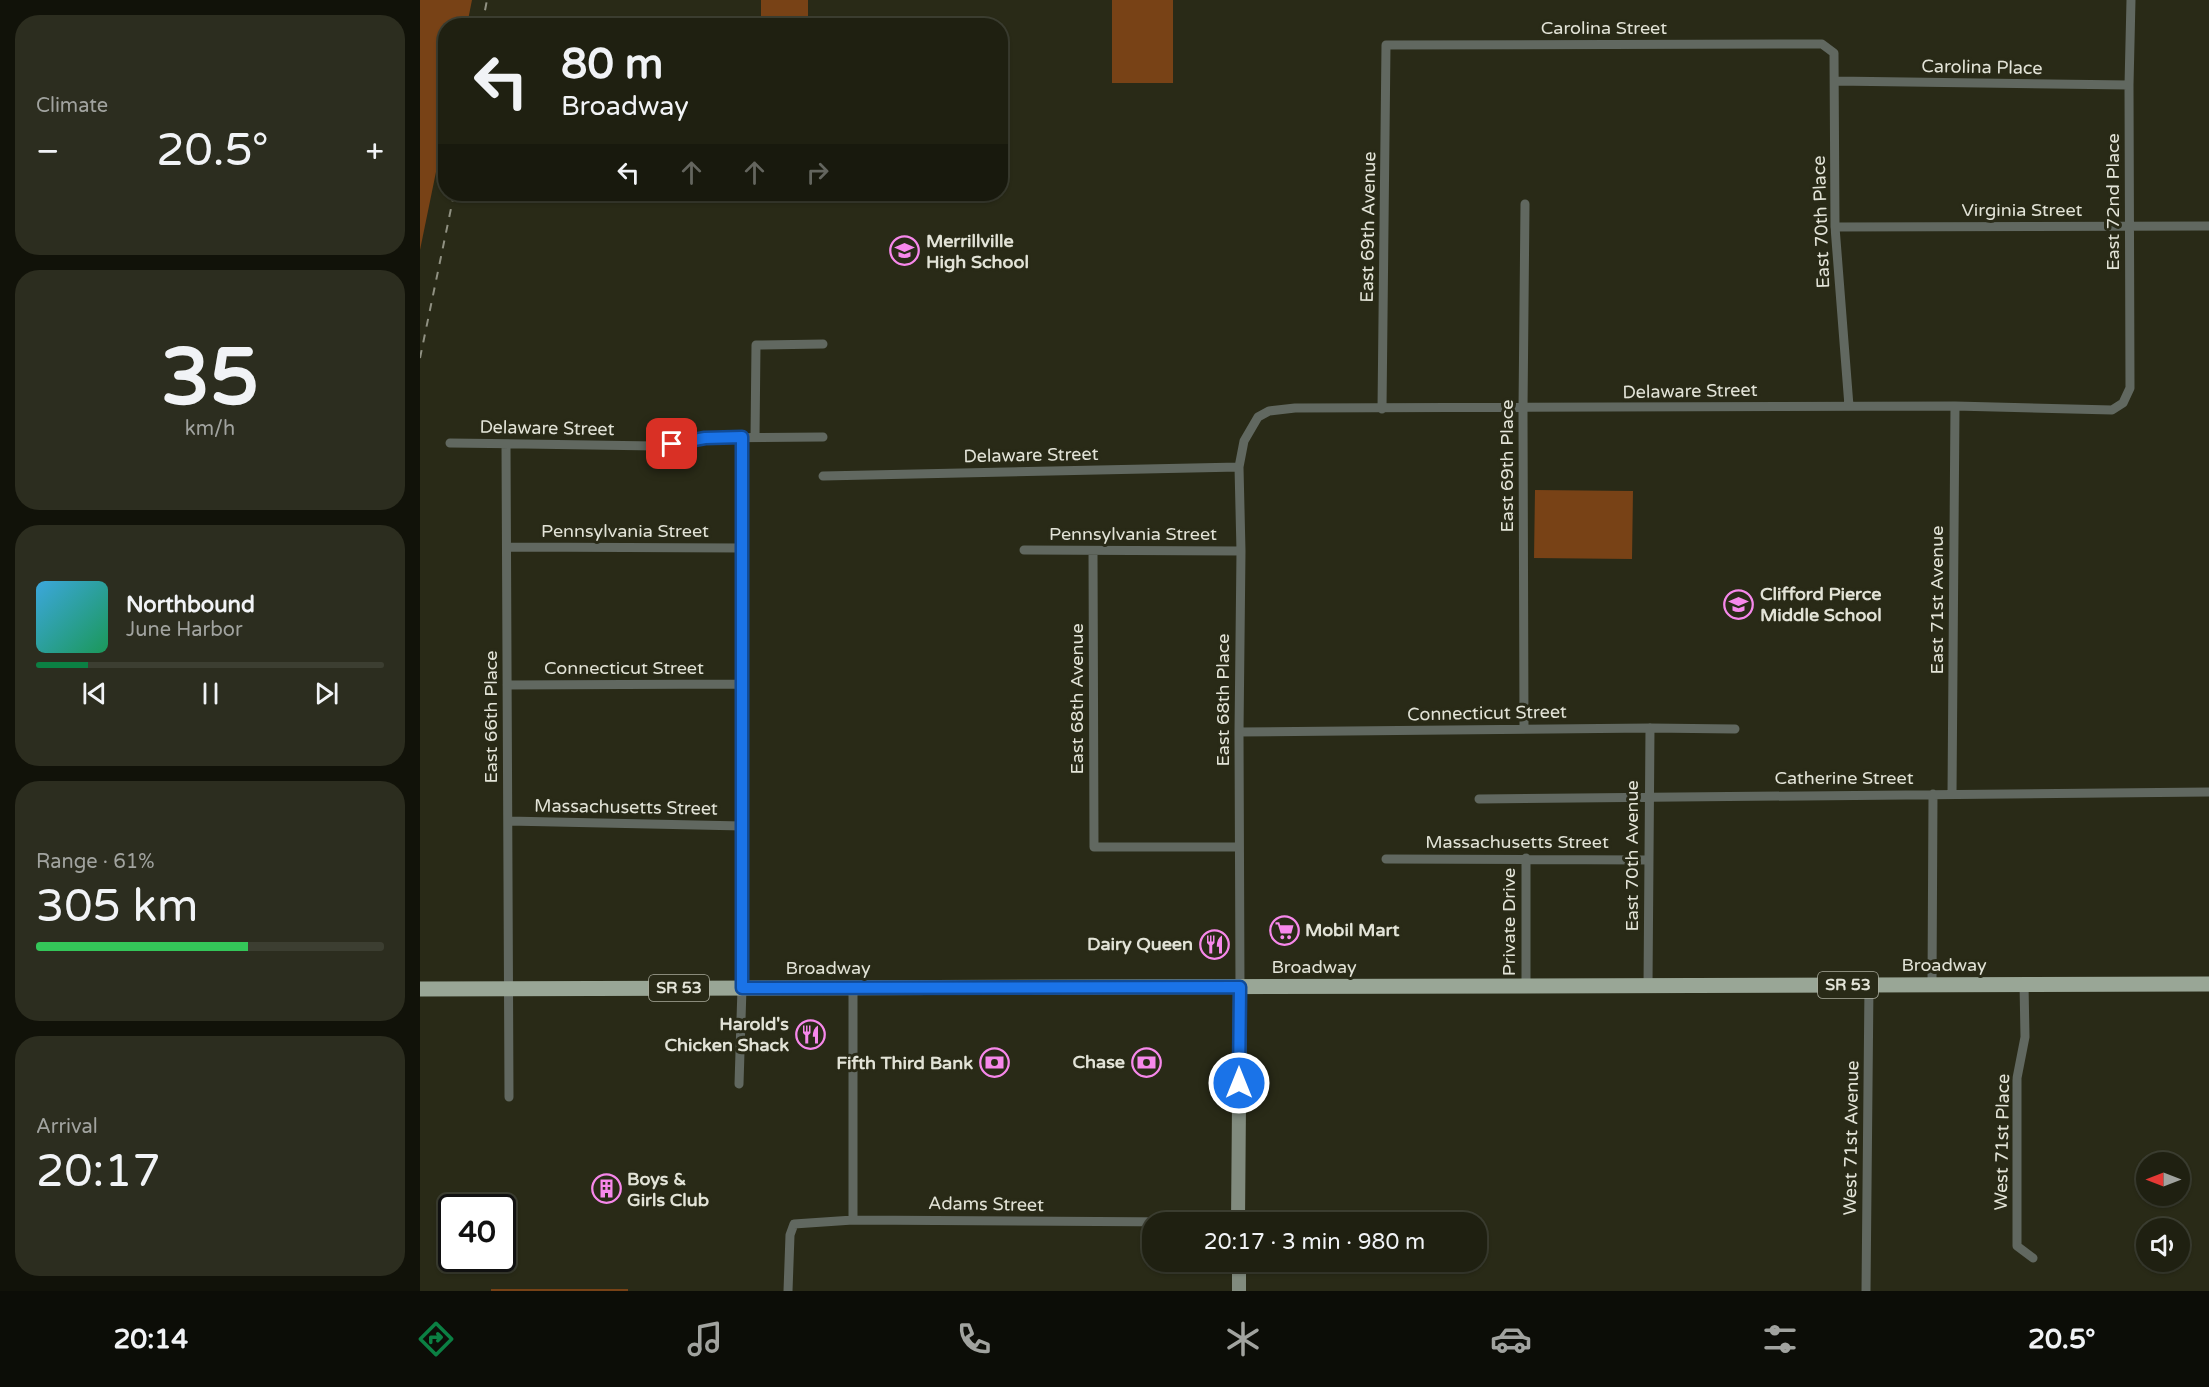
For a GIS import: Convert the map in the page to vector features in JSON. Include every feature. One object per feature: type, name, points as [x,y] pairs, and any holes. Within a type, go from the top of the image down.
[{"type":"main road","name":"Broadway","points":[[420,989],[2209,984]]},
{"type":"street","name":"East 72nd Place","points":[[2123,403],[2130,388],[2131,0]]},
{"type":"street","name":"Carolina Street","points":[[1386,45],[1822,44]]},
{"type":"street","name":"East 70th Place","points":[[1822,44],[1834,53],[1835,227],[1849,406]]},
{"type":"street","name":"East 69th Avenue","points":[[1382,409],[1386,45]]},
{"type":"street","name":"Carolina Place","points":[[1835,81],[2129,85]]},
{"type":"street","name":"East 69th Place","points":[[1524,729],[1525,204]]},
{"type":"street","name":"Virginia Street","points":[[1835,227],[2209,226]]},
{"type":"street","points":[[755,437],[756,345],[823,344]]},
{"type":"street","name":"Delaware Street","points":[[1258,417],[1269,411],[1295,408],[1955,406],[2112,410],[2123,403]]},
{"type":"street","name":"East 71st Avenue","points":[[1952,794],[1955,406]]},
{"type":"street","name":"East 68th Place","points":[[1240,987],[1241,551],[1239,467],[1244,441],[1258,417]]},
{"type":"street","points":[[739,1084],[743,826],[742,437]]},
{"type":"street","name":"Delaware Street","points":[[450,443],[656,446],[705,438],[823,437]]},
{"type":"street","name":"East 66th Place","points":[[506,444],[509,1097]]},
{"type":"street","name":"Delaware Street","points":[[823,476],[1239,467]]},
{"type":"street","name":"Pennsylvania Street","points":[[507,547],[742,548]]},
{"type":"street","name":"Pennsylvania Street","points":[[1024,550],[1241,551]]},
{"type":"street","name":"East 68th Avenue","points":[[1093,552],[1094,847],[1239,847]]},
{"type":"street","name":"Connecticut Street","points":[[507,685],[741,684]]},
{"type":"street","name":"East 70th Avenue","points":[[1647,986],[1650,728]]},
{"type":"street","name":"Connecticut Street","points":[[1239,732],[1735,729]]},
{"type":"street","name":"Catherine Street","points":[[1479,800],[1649,796],[2209,792]]},
{"type":"street","points":[[1932,985],[1934,794]]},
{"type":"street","name":"Massachusetts Street","points":[[508,821],[743,826]]},
{"type":"street","name":"Private Drive","points":[[1526,858],[1526,986]]},
{"type":"street","name":"Massachusetts Street","points":[[1386,859],[1649,860]]},
{"type":"street","name":"West 71st Place","points":[[2024,984],[2025,1037],[2017,1078],[2017,1246],[2033,1258]]},
{"type":"street","name":"West 71st Avenue","points":[[1866,1291],[1869,985]]},
{"type":"street","points":[[1238,1212],[1240,987]]},
{"type":"street","points":[[853,988],[853,1220]]},
{"type":"street","name":"Adams Street","points":[[788,1291],[790,1235],[794,1224],[853,1220],[1142,1222]]},
{"type":"street","points":[[1239,1272],[1239,1291]]},
{"type":"shaded area","points":[[420,0],[472,0],[468,18],[438,18],[438,162],[420,250]]},
{"type":"shaded area","points":[[761,0],[808,0],[808,18],[761,18]]},
{"type":"shaded area","points":[[1112,0],[1173,0],[1173,83],[1112,83]]},
{"type":"shaded area","points":[[1535,490],[1633,491],[1632,559],[1534,558]]},
{"type":"shaded area","points":[[491,1289],[628,1289],[628,1291],[491,1291]]},
{"type":"railway","points":[[484,18],[487,0]]},
{"type":"railway","points":[[420,358],[453,201]]},
{"type":"place","name":"Merrillville High School","points":[[905,251]]},
{"type":"place","name":"Clifford Pierce Middle School","points":[[1739,604]]},
{"type":"place","name":"Mobil Mart","points":[[1284,930]]},
{"type":"place","name":"Dairy Queen","points":[[1214,944]]},
{"type":"place","name":"Harold's Chicken Shack","points":[[810,1034]]},
{"type":"place","name":"Chase","points":[[1146,1062]]},
{"type":"place","name":"Fifth Third Bank","points":[[994,1063]]},
{"type":"place","name":"Boys & Girls Club","points":[[606,1189]]},
{"type":"route","points":[[672,444],[705,438],[742,437],[742,988],[1240,987],[1239,1083]]}]
